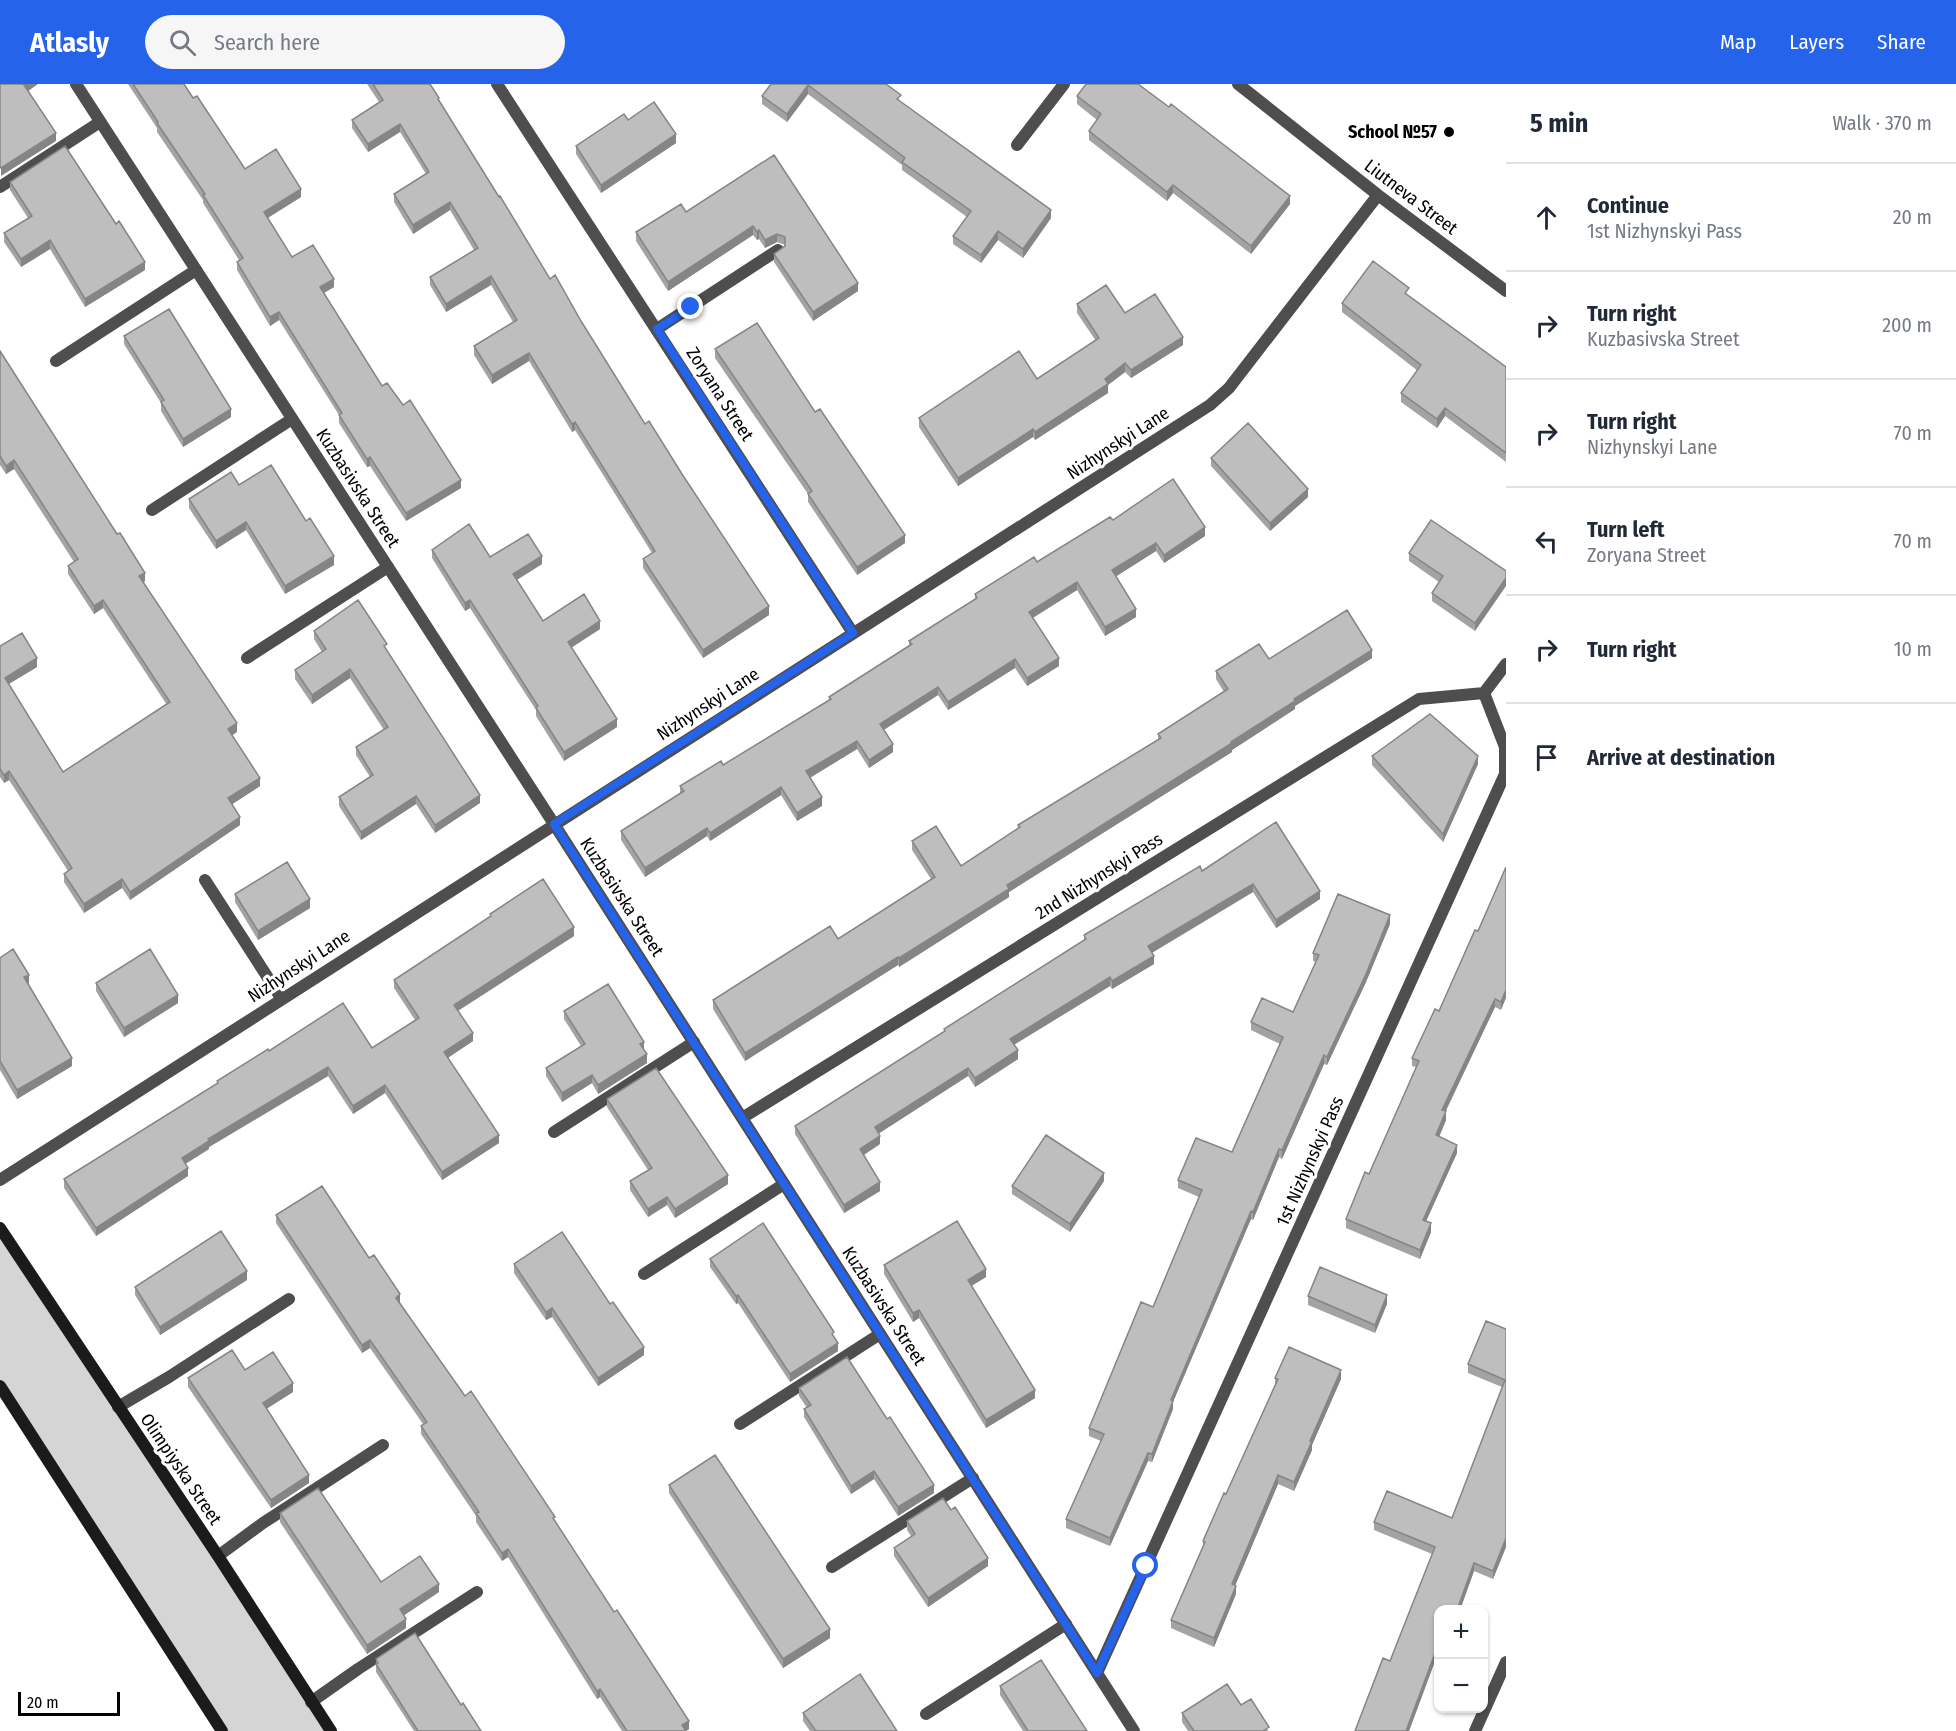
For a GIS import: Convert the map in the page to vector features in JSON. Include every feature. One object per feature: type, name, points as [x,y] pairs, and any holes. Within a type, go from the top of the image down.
[{"type":"main road","name":"Olimpiyska Street","points":[[0,1228],[218,1556],[331,1731]]},
{"type":"main road","points":[[2,1394],[222,1731]]},
{"type":"street","name":"Kuzbasivska Street","points":[[76,84],[554,824],[1134,1731]]},
{"type":"street","name":"Zoryana Street","points":[[497,84],[853,633]]},
{"type":"street","points":[[1017,145],[1064,84]]},
{"type":"street","name":"Liutneva Street","points":[[1238,84],[1377,195],[1506,291]]},
{"type":"street","points":[[0,187],[100,122]]},
{"type":"street","name":"Nizhynskyi Lane","points":[[0,1180],[1219,398],[1377,195]]},
{"type":"street","points":[[657,329],[778,250]]},
{"type":"street","points":[[56,361],[196,270]]},
{"type":"street","points":[[152,510],[292,419]]},
{"type":"street","points":[[247,658],[388,567]]},
{"type":"street","points":[[1484,693],[1506,664]]},
{"type":"street","name":"2nd Nizhynskyi Pass","points":[[742,1118],[1419,699],[1484,693]]},
{"type":"street","name":"1st Nizhynskyi Pass","points":[[1097,1673],[1505,774],[1505,747],[1484,693]]},
{"type":"street","points":[[205,880],[281,998]]},
{"type":"street","points":[[554,1132],[694,1042]]},
{"type":"street","points":[[644,1274],[784,1184]]},
{"type":"street","points":[[118,1407],[169,1377],[289,1299]]},
{"type":"street","points":[[740,1424],[880,1334]]},
{"type":"street","points":[[218,1556],[383,1445]]},
{"type":"street","points":[[832,1568],[973,1478]]},
{"type":"street","points":[[311,1702],[477,1592]]},
{"type":"street","points":[[926,1714],[1066,1624]]},
{"type":"street","points":[[1475,1731],[1506,1662]]},
{"type":"shaded area","points":[[0,1222],[330,1731],[224,1731],[0,1385]]},
{"type":"building","points":[[0,84],[26,84],[24,85],[56,133],[1,168],[0,166]]},
{"type":"building","points":[[133,84],[184,84],[193,98],[197,96],[245,169],[276,149],[301,189],[264,212],[292,257],[313,245],[334,279],[320,287],[382,386],[387,383],[403,405],[410,400],[461,480],[406,513],[370,457],[367,459],[339,415],[342,413],[279,312],[270,317],[237,262],[243,258],[203,195],[205,194]]},
{"type":"building","points":[[373,84],[430,84],[550,279],[555,275],[645,424],[649,421],[769,606],[703,650],[643,559],[655,551],[575,422],[572,424],[529,353],[492,375],[474,346],[517,320],[491,276],[446,304],[430,277],[478,248],[450,202],[413,225],[394,194],[429,172],[400,124],[368,144],[352,120],[383,100]]},
{"type":"building","points":[[771,84],[886,84],[901,95],[897,99],[1051,210],[1023,249],[998,231],[981,255],[953,236],[971,211],[902,162],[905,158],[808,85],[787,114],[762,96]]},
{"type":"building","points":[[1086,84],[1138,84],[1169,107],[1171,104],[1290,196],[1251,246],[1173,185],[1167,192],[1089,131],[1101,114],[1077,96]]},
{"type":"building","points":[[654,102],[676,134],[601,185],[576,146],[624,114],[628,120]]},
{"type":"building","points":[[65,146],[116,224],[119,221],[145,262],[85,299],[50,240],[21,259],[4,233],[32,216],[10,182]]},
{"type":"building","points":[[774,155],[858,283],[813,312],[774,254],[785,246],[785,237],[777,234],[765,240],[759,230],[757,232],[753,226],[668,282],[636,232],[681,204],[686,212]]},
{"type":"building","points":[[1373,261],[1409,288],[1405,293],[1506,367],[1506,453],[1445,408],[1437,419],[1401,393],[1421,365],[1342,303]]},
{"type":"building","points":[[1106,285],[1125,313],[1155,294],[1183,337],[1131,370],[1125,363],[1105,379],[1108,384],[1035,432],[1033,429],[958,478],[919,418],[1019,351],[1037,379],[1099,338],[1077,304]]},
{"type":"building","points":[[169,309],[231,409],[183,439],[161,402],[164,400],[124,336]]},
{"type":"building","points":[[757,323],[815,412],[820,409],[905,535],[857,567],[808,494],[812,491],[715,349]]},
{"type":"building","points":[[0,351],[117,534],[120,533],[145,573],[139,576],[237,723],[228,729],[260,778],[228,798],[240,817],[130,892],[122,879],[84,904],[64,874],[72,868],[9,771],[4,775],[0,769],[0,646],[22,633],[37,658],[5,678],[63,772],[170,702],[103,600],[94,606],[68,566],[78,559],[14,460],[6,466],[0,456]]},
{"type":"building","points":[[1248,423],[1308,489],[1270,523],[1211,458]]},
{"type":"building","points":[[271,465],[306,521],[310,518],[334,556],[285,586],[246,522],[216,541],[189,499],[231,472],[239,485]]},
{"type":"building","points":[[1173,479],[1205,527],[1164,555],[1156,543],[1112,570],[1136,609],[1105,627],[1077,582],[1029,612],[1059,658],[1027,678],[1015,659],[948,702],[938,687],[880,724],[893,744],[869,760],[857,741],[806,771],[822,797],[797,813],[781,787],[710,833],[707,828],[645,868],[621,831],[684,791],[680,786],[721,761],[723,765],[831,699],[829,697],[912,644],[909,641],[977,598],[975,594],[1034,557],[1037,562],[1110,517],[1113,520]]},
{"type":"building","points":[[1431,520],[1506,571],[1506,578],[1475,623],[1432,593],[1443,576],[1409,553]]},
{"type":"building","points":[[469,524],[490,557],[528,534],[542,556],[513,574],[543,621],[584,594],[600,621],[568,642],[617,719],[564,752],[536,708],[538,706],[470,600],[465,603],[432,550]]},
{"type":"building","points":[[358,600],[387,644],[384,646],[480,795],[435,825],[416,796],[361,832],[339,797],[373,775],[356,747],[388,727],[350,669],[312,695],[295,670],[326,649],[314,631]]},
{"type":"building","points":[[1347,610],[1372,650],[1294,699],[1295,701],[1232,743],[1007,885],[1009,889],[745,1053],[713,1000],[830,926],[838,939],[935,877],[912,841],[936,826],[961,866],[1020,827],[1018,825],[1161,738],[1158,734],[1228,689],[1216,671],[1259,644],[1269,659]]},
{"type":"building","points":[[1430,714],[1478,756],[1443,834],[1372,756]]},
{"type":"building","points":[[1276,822],[1320,891],[1276,920],[1253,884],[1148,946],[1154,956],[1112,981],[1110,977],[1010,1039],[1018,1050],[975,1078],[968,1068],[875,1127],[880,1136],[860,1149],[880,1182],[844,1205],[795,1126],[1086,939],[1084,935],[1200,866],[1202,871]]},
{"type":"building","points":[[287,862],[310,899],[258,931],[235,894]]},
{"type":"building","points":[[1506,867],[1506,990],[1501,1002],[1495,999],[1442,1110],[1446,1111],[1436,1135],[1457,1145],[1423,1220],[1431,1223],[1420,1250],[1346,1219],[1365,1172],[1369,1174],[1419,1061],[1412,1058],[1435,1009],[1439,1011]]},
{"type":"building","points":[[543,879],[574,927],[454,1005],[473,1033],[444,1052],[499,1135],[442,1172],[385,1085],[353,1106],[328,1067],[208,1139],[209,1141],[182,1158],[188,1168],[96,1228],[64,1179],[343,1003],[372,1048],[419,1018],[394,980]]},
{"type":"building","points":[[1338,894],[1390,915],[1366,974],[1327,1057],[1324,1055],[1282,1150],[1279,1149],[1253,1212],[1251,1211],[1171,1400],[1173,1401],[1152,1454],[1148,1453],[1110,1538],[1066,1519],[1104,1434],[1089,1428],[1141,1302],[1153,1307],[1202,1190],[1178,1180],[1196,1138],[1232,1152],[1283,1037],[1251,1022],[1262,998],[1293,1012],[1319,955],[1313,953]]},
{"type":"building","points":[[13,949],[29,975],[24,977],[72,1058],[17,1090],[0,1061],[0,958]]},
{"type":"building","points":[[150,949],[178,995],[124,1028],[96,983]]},
{"type":"building","points":[[608,984],[644,1042],[640,1044],[647,1054],[598,1085],[592,1075],[562,1093],[546,1068],[585,1044],[564,1011]]},
{"type":"building","points":[[656,1068],[728,1175],[675,1209],[667,1197],[648,1209],[630,1181],[652,1168],[607,1099]]},
{"type":"building","points":[[1046,1135],[1104,1173],[1070,1224],[1012,1186]]},
{"type":"building","points":[[322,1186],[369,1258],[374,1255],[400,1294],[396,1298],[465,1396],[471,1391],[555,1517],[553,1518],[614,1612],[617,1610],[689,1721],[682,1725],[686,1731],[627,1731],[600,1689],[597,1691],[508,1549],[502,1553],[476,1513],[479,1512],[421,1426],[427,1422],[370,1340],[362,1345],[276,1215]]},
{"type":"building","points":[[957,1221],[986,1269],[968,1280],[1035,1390],[986,1420],[919,1310],[913,1313],[884,1265]]},
{"type":"building","points":[[763,1223],[834,1332],[832,1334],[838,1343],[790,1374],[738,1295],[736,1296],[710,1259]]},
{"type":"building","points":[[221,1231],[247,1271],[160,1327],[135,1287]]},
{"type":"building","points":[[562,1232],[610,1304],[613,1302],[644,1347],[598,1378],[552,1308],[546,1312],[514,1264]]},
{"type":"building","points":[[1320,1267],[1387,1295],[1375,1325],[1308,1296]]},
{"type":"building","points":[[1486,1321],[1506,1329],[1506,1538],[1493,1571],[1474,1563],[1459,1605],[1434,1605],[1434,1656],[1406,1731],[1355,1731],[1383,1658],[1390,1661],[1435,1547],[1374,1522],[1387,1491],[1452,1518],[1505,1380],[1468,1364]]},
{"type":"building","points":[[1289,1347],[1341,1370],[1294,1482],[1278,1475],[1232,1584],[1236,1586],[1214,1638],[1171,1620],[1224,1493],[1226,1494],[1278,1379],[1275,1378]]},
{"type":"building","points":[[232,1350],[245,1370],[273,1352],[293,1383],[263,1403],[309,1475],[271,1500],[188,1378]]},
{"type":"building","points":[[847,1357],[887,1419],[890,1417],[934,1485],[898,1507],[874,1471],[851,1486],[804,1409],[811,1405],[799,1388]]},
{"type":"building","points":[[715,1455],[830,1629],[783,1659],[669,1485]]},
{"type":"building","points":[[318,1488],[381,1582],[420,1556],[439,1584],[400,1609],[406,1619],[367,1645],[280,1513]]},
{"type":"building","points":[[943,1498],[951,1510],[955,1507],[988,1558],[928,1598],[894,1548],[915,1534],[907,1521]]},
{"type":"building","points":[[415,1633],[461,1705],[463,1703],[481,1731],[418,1731],[376,1664],[378,1663],[376,1659]]},
{"type":"building","points":[[1041,1660],[1087,1731],[1028,1731],[1000,1686]]},
{"type":"building","points":[[860,1674],[897,1731],[816,1731],[803,1713]]},
{"type":"building","points":[[1227,1684],[1241,1705],[1251,1699],[1269,1727],[1263,1731],[1194,1731],[1182,1713]]},
{"type":"place","name":"School №57","points":[[1449,132]]},
{"type":"route","points":[[691,307],[657,329],[853,633],[554,824],[1097,1673],[1146,1566]]}]
